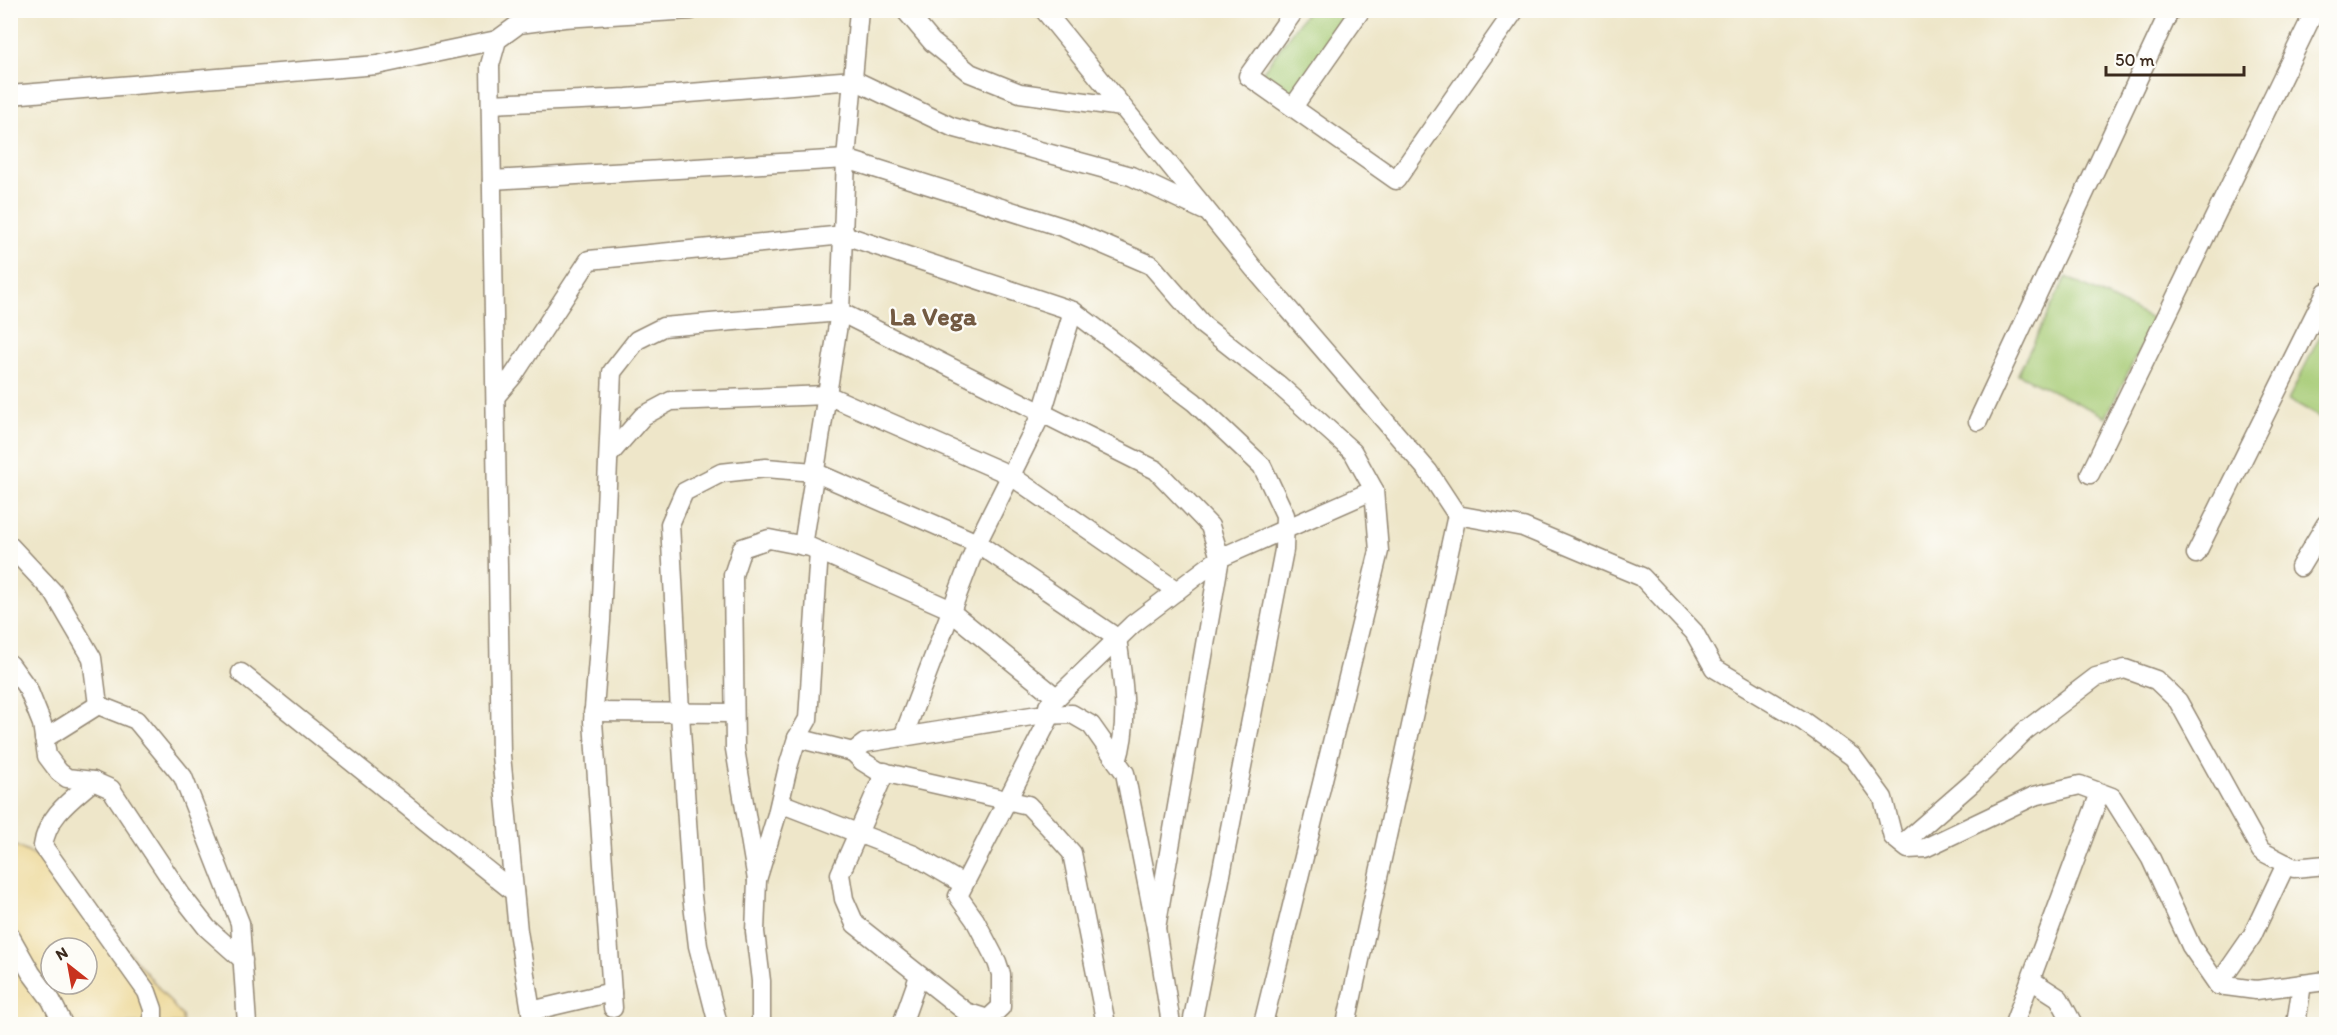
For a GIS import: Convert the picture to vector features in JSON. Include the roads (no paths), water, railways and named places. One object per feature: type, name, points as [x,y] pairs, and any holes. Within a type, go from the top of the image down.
[{"type":"street","points":[[10,95],[377,65],[497,40],[519,24],[564,18],[691,10]]},
{"type":"street","points":[[756,880],[797,738],[808,719],[814,472],[840,312],[846,159],[859,10]]},
{"type":"street","points":[[905,10],[932,42],[970,73],[1020,93],[1122,106]]},
{"type":"street","points":[[1044,10],[1208,212],[1428,471],[1457,515],[1346,1024]]},
{"type":"street","points":[[1295,10],[1248,76],[1396,180],[1515,10]]},
{"type":"street","points":[[1293,107],[1361,10]]},
{"type":"street","points":[[1978,421],[2170,10]]},
{"type":"street","points":[[2090,474],[2315,10]]},
{"type":"street","points":[[497,40],[490,65],[501,755],[518,931],[532,1018],[612,1000],[593,712],[601,621],[612,372],[637,340],[663,327],[840,312],[1156,470],[1210,526],[1220,558],[1156,928]]},
{"type":"street","points":[[491,104],[627,98],[854,80],[952,127],[1131,176],[1208,212]]},
{"type":"street","points":[[492,180],[846,159],[1065,228],[1151,265],[1204,326],[1279,385],[1353,452],[1374,490],[1379,551],[1263,1024]]},
{"type":"street","points":[[495,396],[513,376],[589,260],[844,235],[1073,311],[1194,402],[1262,466],[1285,515],[1285,528],[1284,550],[1192,1024]]},
{"type":"street","points":[[2196,554],[2326,292]]},
{"type":"street","points":[[903,737],[977,543],[1042,413],[1073,311]]},
{"type":"street","points":[[609,455],[642,416],[670,401],[827,395],[1010,475],[1177,591]]},
{"type":"street","points":[[718,1024],[698,946],[692,896],[680,711],[670,524],[684,492],[721,473],[766,468],[814,472],[977,543],[1117,638],[1125,697],[1123,742],[1117,762]]},
{"type":"street","points":[[885,772],[857,831],[840,874],[844,899],[855,924],[966,1012],[988,1019],[1001,1007],[1001,974],[975,920],[958,896],[1006,800],[1044,715],[1056,697],[1133,624],[1220,558],[1374,490]]},
{"type":"street","points":[[1457,515],[1523,527],[1642,577],[1694,632],[1714,668],[1803,721],[1853,756],[1882,798],[1893,837],[1908,849],[1925,848],[2034,796],[2080,785],[2112,797],[2151,858],[2191,946],[2218,984],[2256,990],[2326,981]]},
{"type":"street","points":[[2300,567],[2326,524]]},
{"type":"street","points":[[761,1024],[761,981],[755,932],[756,880],[735,749],[733,575],[742,548],[769,539],[811,549],[945,607],[1056,697]]},
{"type":"street","points":[[10,546],[54,593],[92,658],[98,705]]},
{"type":"street","points":[[10,664],[28,690],[42,724],[47,756],[59,772],[67,778],[93,781],[111,789],[182,896],[207,928],[243,960]]},
{"type":"street","points":[[1902,844],[1972,783],[2025,731],[2096,677],[2125,669],[2156,680],[2178,701],[2261,851],[2294,868],[2326,864]]},
{"type":"street","points":[[241,673],[514,892]]},
{"type":"street","points":[[44,739],[98,705]]},
{"type":"street","points":[[98,705],[136,720],[183,777],[240,923],[247,1024]]},
{"type":"street","points":[[593,712],[734,713]]},
{"type":"street","points":[[853,752],[865,743],[1044,715],[1072,714],[1091,725],[1125,774],[1156,928],[1171,1024]]},
{"type":"street","points":[[797,738],[853,752],[862,761],[885,772],[1028,805],[1072,853],[1106,1024]]},
{"type":"street","points":[[93,781],[48,824],[43,846],[147,992],[153,1009],[153,1024]]},
{"type":"street","points":[[2014,1024],[2100,793]]},
{"type":"street","points":[[780,803],[914,855],[963,884]]},
{"type":"street","points":[[2218,984],[2252,936],[2286,864]]},
{"type":"street","points":[[10,936],[31,973],[51,1000],[63,1024]]},
{"type":"street","points":[[902,1024],[919,976]]},
{"type":"street","points":[[2031,980],[2059,998],[2073,1024]]},
{"type":"street","points":[[2296,1024],[2302,984]]},
{"type":"district","name":"La Vega","points":[[933,316]]}]
